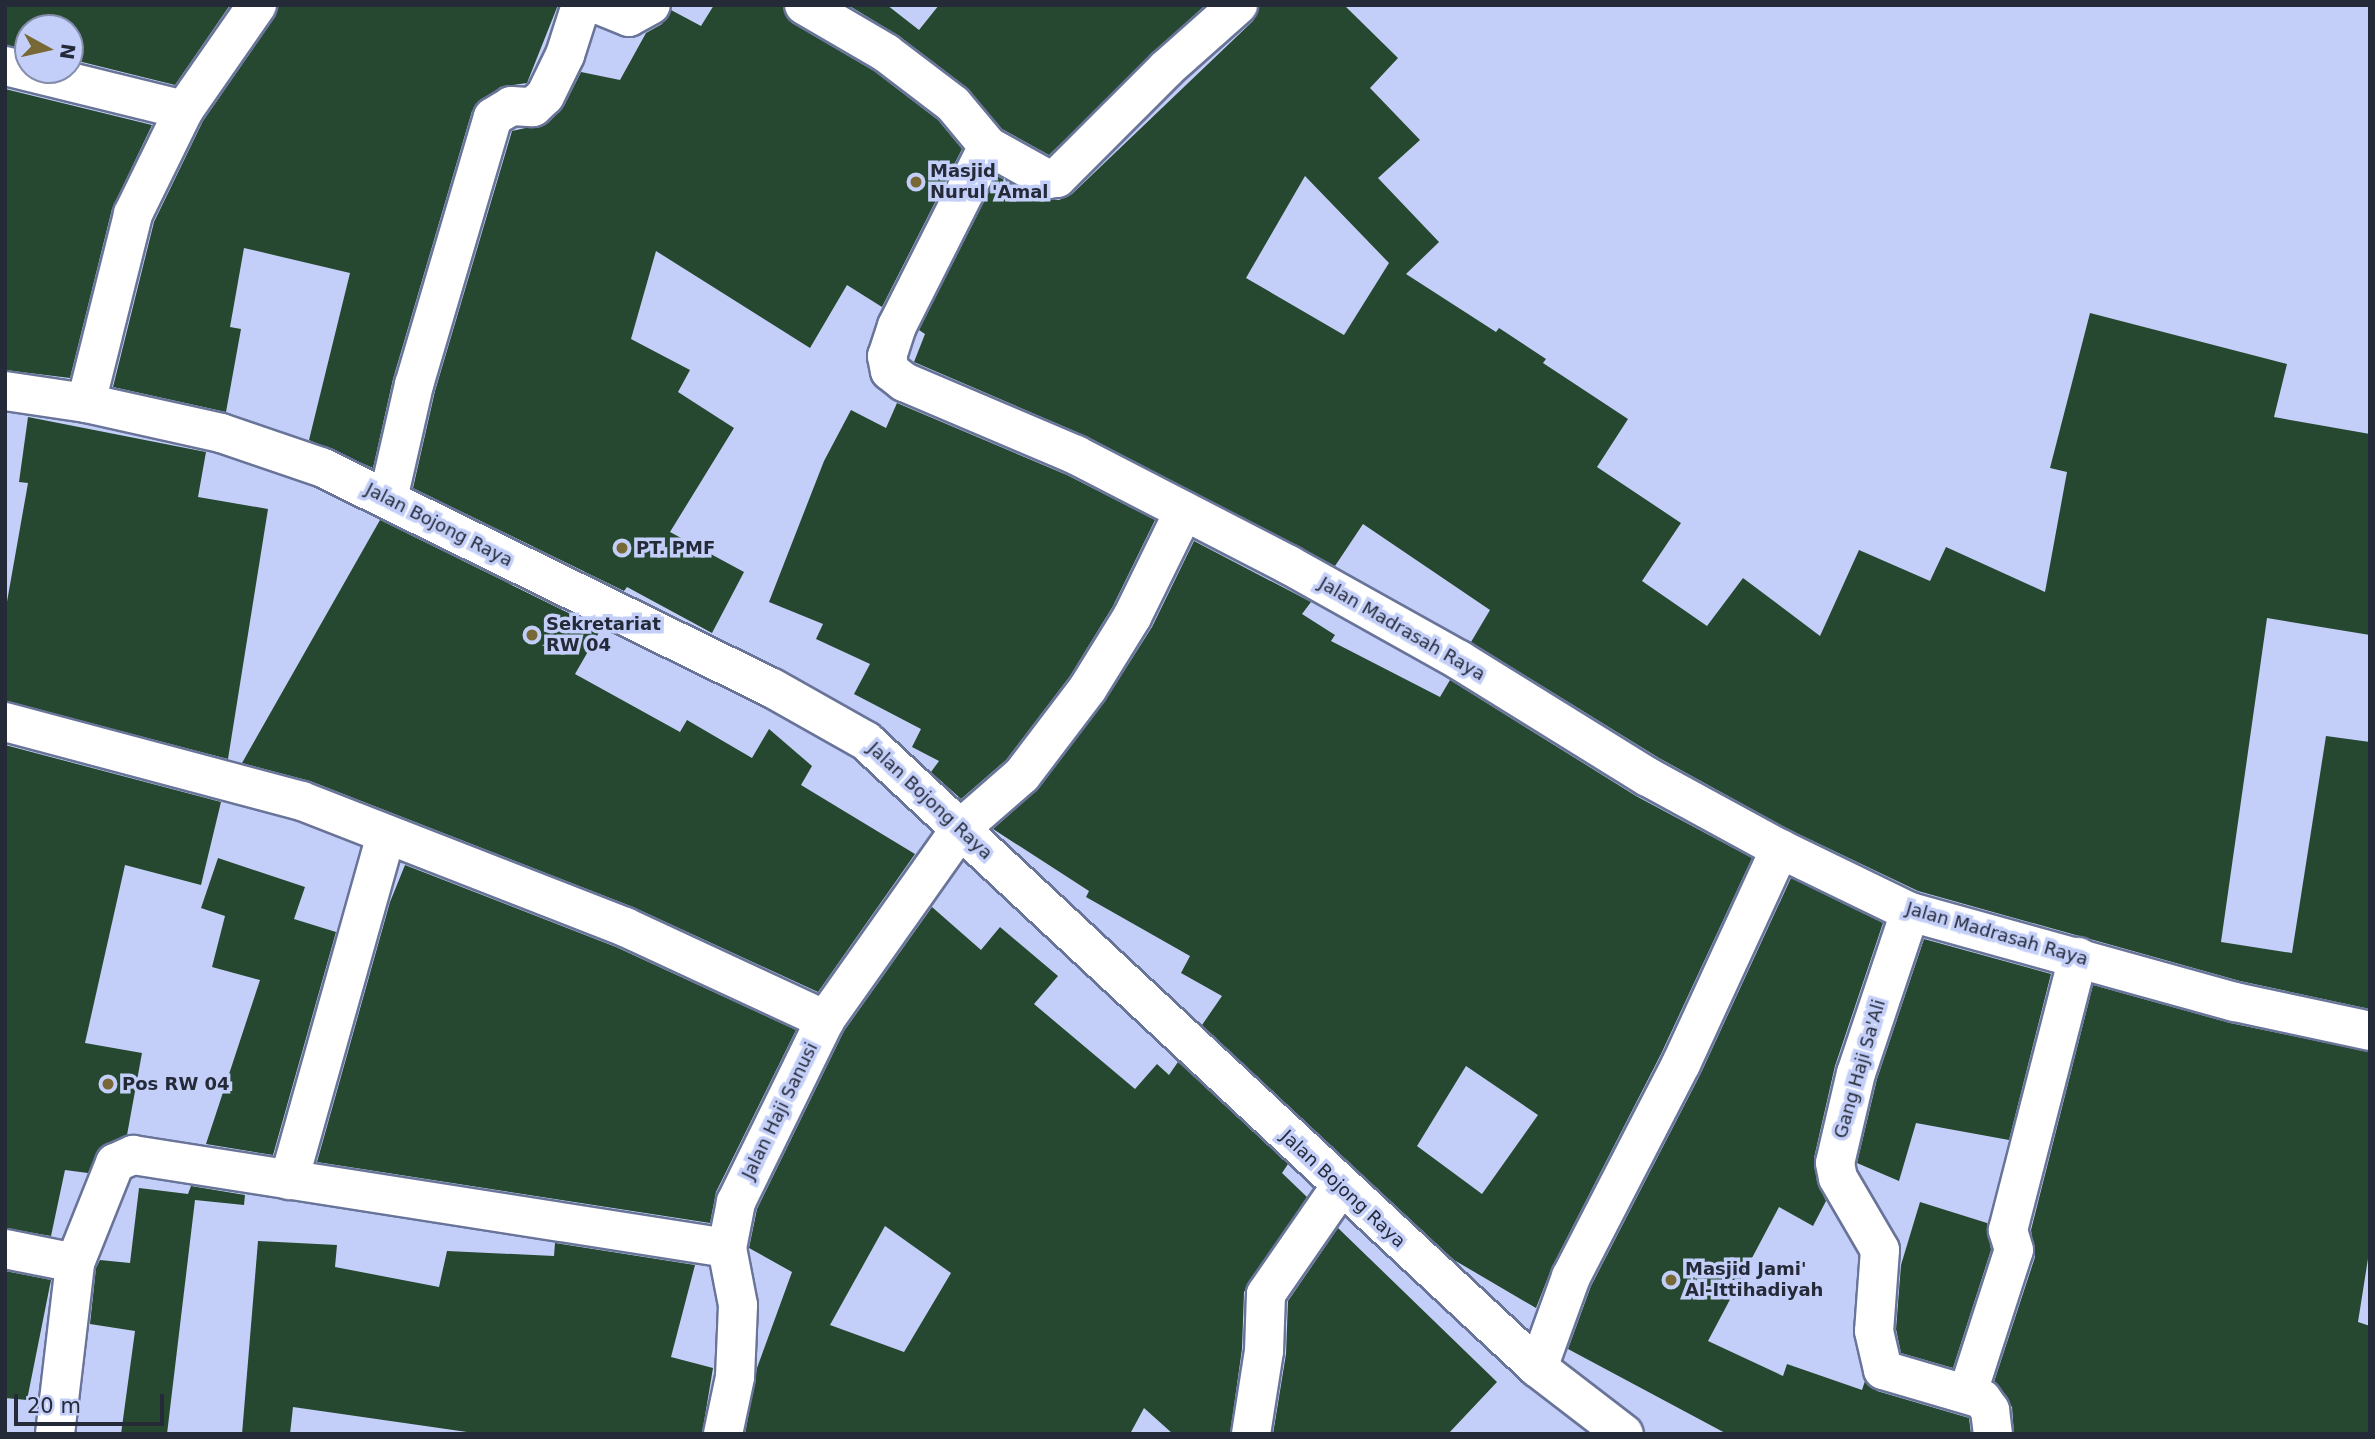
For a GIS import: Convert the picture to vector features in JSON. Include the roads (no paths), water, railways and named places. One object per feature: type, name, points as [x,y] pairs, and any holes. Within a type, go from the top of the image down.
[{"type":"street","points":[[86,403],[133,214],[184,110],[257,5]]},
{"type":"street","points":[[388,499],[414,385],[493,117],[511,106],[533,107],[545,96],[565,55],[581,5]]},
{"type":"street","points":[[599,5],[635,17],[651,5]]},
{"type":"street","points":[[804,5],[886,53],[953,104],[988,146],[1027,170],[1057,177],[1158,76],[1238,5]]},
{"type":"street","points":[[5,66],[184,110]]},
{"type":"street","name":"Jalan Madrasah Raya","points":[[988,146],[897,326],[887,356],[890,371],[904,382],[1076,455],[1184,510],[1459,660],[1648,777],[1780,849],[1910,912],[2235,1002],[2370,1031]]},
{"type":"street","name":"Jalan Bojong Raya","points":[[5,391],[86,403],[221,433],[321,467],[772,688],[866,741],[1340,1187],[1538,1368],[1624,1434]]},
{"type":"street","name":"Jalan Haji Sanusi","points":[[723,1434],[735,1377],[738,1305],[727,1248],[736,1202],[825,1020],[960,829],[1022,775],[1088,688],[1132,617],[1184,510]]},
{"type":"street","points":[[5,722],[302,801],[625,927],[825,1020]]},
{"type":"street","points":[[289,1180],[386,834]]},
{"type":"street","points":[[1538,1368],[1571,1277],[1681,1064],[1780,849]]},
{"type":"street","name":"Gang Haji Sa'Ali","points":[[1910,912],[1856,1073],[1835,1163],[1838,1178],[1880,1250],[1874,1331],[1883,1370],[1968,1392]]},
{"type":"street","points":[[1993,1434],[1990,1410],[1982,1399],[1968,1392],[2014,1250],[2008,1230],[2078,957]]},
{"type":"street","points":[[55,1434],[75,1263],[115,1163],[133,1155],[727,1248]]},
{"type":"street","points":[[1251,1434],[1264,1351],[1266,1294],[1340,1187]]},
{"type":"street","points":[[5,1249],[75,1263]]},
{"type":"place","name":"Masjid Nurul 'Amal","points":[[916,182]]},
{"type":"place","name":"PT. PMF","points":[[622,548]]},
{"type":"place","name":"Sekretariat RW 04","points":[[532,635]]},
{"type":"place","name":"Pos RW 04","points":[[108,1084]]},
{"type":"place","name":"Masjid Jami' Al-Ittihadiyah","points":[[1671,1280]]}]
